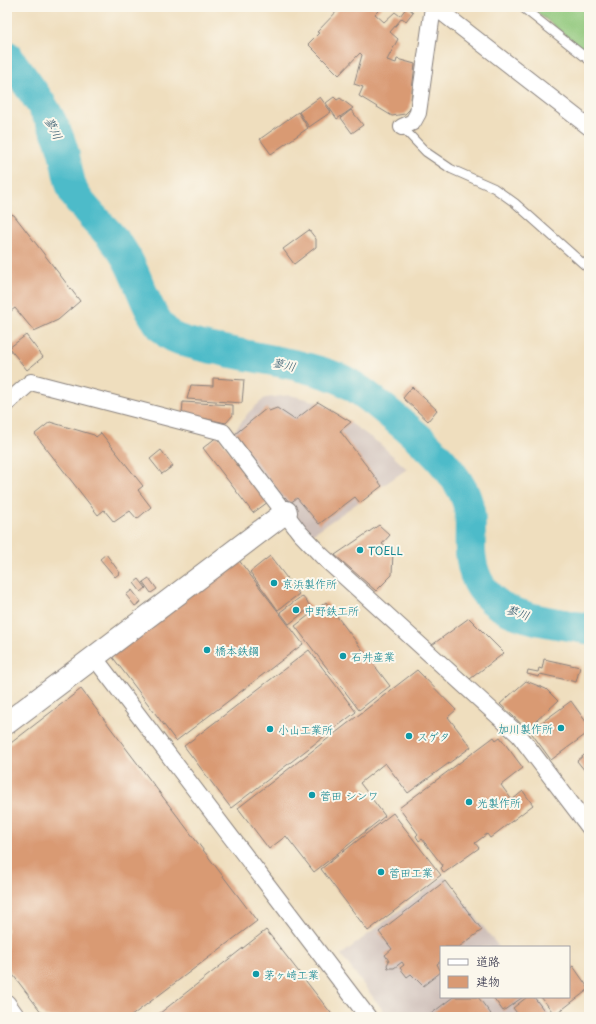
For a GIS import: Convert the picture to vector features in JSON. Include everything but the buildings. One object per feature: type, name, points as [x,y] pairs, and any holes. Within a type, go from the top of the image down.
[{"type":"street","points":[[402,127],[413,122],[418,113],[434,7],[589,127]]},
{"type":"street","points":[[7,403],[31,382],[223,432],[286,512],[300,533],[322,556],[519,735],[589,827]]},
{"type":"street","points":[[7,723],[286,512]]},
{"type":"street","points":[[94,657],[368,1017]]},
{"type":"street","points":[[7,1003],[17,1017]]},
{"type":"lane","points":[[522,7],[589,60]]},
{"type":"lane","points":[[402,127],[426,152],[451,169],[489,185],[515,203],[589,269]]},
{"type":"shaded area","points":[[290,395],[322,403],[380,444],[407,469],[311,535],[231,436],[249,412],[265,398]]},
{"type":"shaded area","points":[[444,876],[498,946],[440,946],[440,998],[538,998],[553,1017],[388,1017],[341,955]]},
{"type":"green space","points":[[530,7],[589,7],[589,54],[533,9]]},
{"type":"waterway","name":"蓼川","points":[[7,56],[51,120],[63,150],[70,183],[75,195],[87,211],[121,248],[131,266],[148,306],[159,324],[166,332],[177,339],[194,344],[296,365],[324,373],[344,380],[359,390],[425,444],[455,478],[467,500],[470,516],[471,557],[476,577],[485,593],[498,604],[514,612],[532,618],[589,629]]},
{"type":"place","name":"TOELL","points":[[360,550]]},
{"type":"place","name":"京浜製作所","points":[[274,583]]},
{"type":"place","name":"中野鉄工所","points":[[296,610]]},
{"type":"place","name":"橋本鉄鋼","points":[[207,650]]},
{"type":"place","name":"石井産業","points":[[343,656]]},
{"type":"place","name":"加川製作所","points":[[561,728]]},
{"type":"place","name":"小山工業所","points":[[270,729]]},
{"type":"place","name":"スゲタ","points":[[409,736]]},
{"type":"place","name":"菅田 シンワ","points":[[312,795]]},
{"type":"place","name":"光製作所","points":[[469,802]]},
{"type":"place","name":"菅田工業","points":[[381,872]]},
{"type":"place","name":"茅ヶ崎工業","points":[[256,974]]}]
